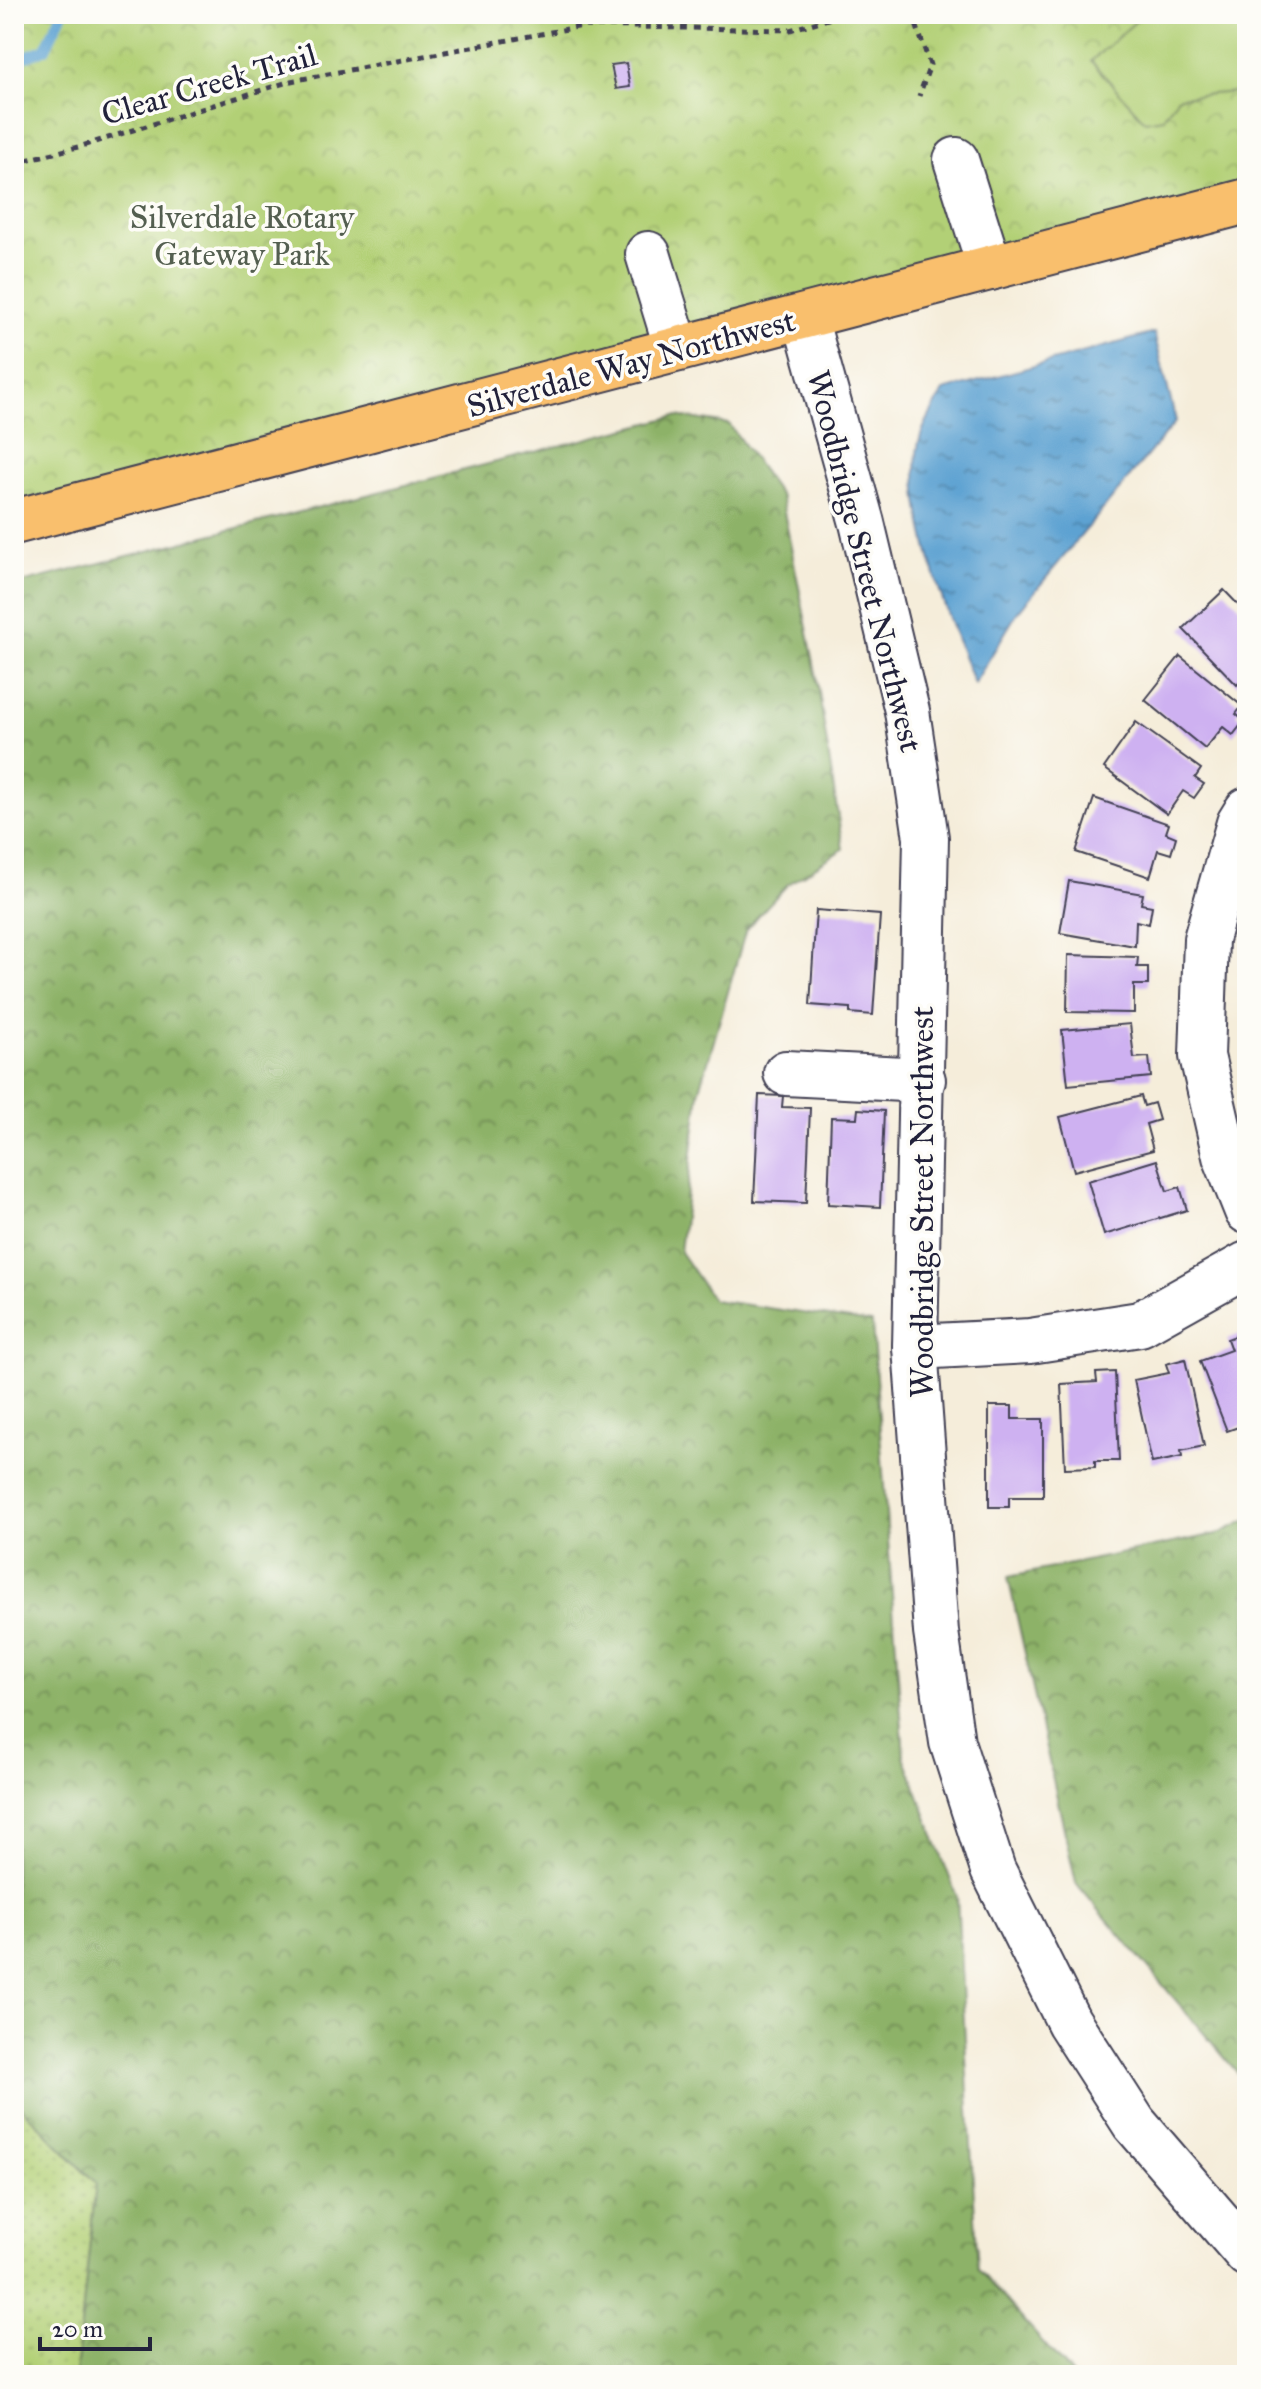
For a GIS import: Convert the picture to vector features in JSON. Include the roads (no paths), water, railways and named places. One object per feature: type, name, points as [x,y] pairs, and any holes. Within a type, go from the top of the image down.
[{"type":"main road","name":"Silverdale Way Northwest","points":[[14,522],[1247,201]]},
{"type":"street","points":[[956,160],[990,268]]},
{"type":"street","points":[[648,254],[677,349]]},
{"type":"street","name":"Woodbridge Street Northwest","points":[[805,318],[862,523],[911,739],[926,838],[915,1347],[936,1632],[952,1742],[993,1870],[1069,2022],[1134,2123],[1247,2254]]},
{"type":"street","points":[[1247,810],[1239,823],[1206,939],[1202,1056],[1225,1156],[1247,1211]]},
{"type":"street","points":[[786,1073],[923,1080]]},
{"type":"street","points":[[915,1347],[1030,1341],[1140,1324],[1247,1264]]},
{"type":"water","points":[[1154,333],[1176,421],[1017,613],[974,684],[941,595],[922,525],[916,461],[928,418],[943,391]]},
{"type":"waterway","points":[[14,61],[45,49],[62,14]]},
{"type":"park label","name":"Silverdale Rotary Gateway Park","points":[[242,236]]}]
